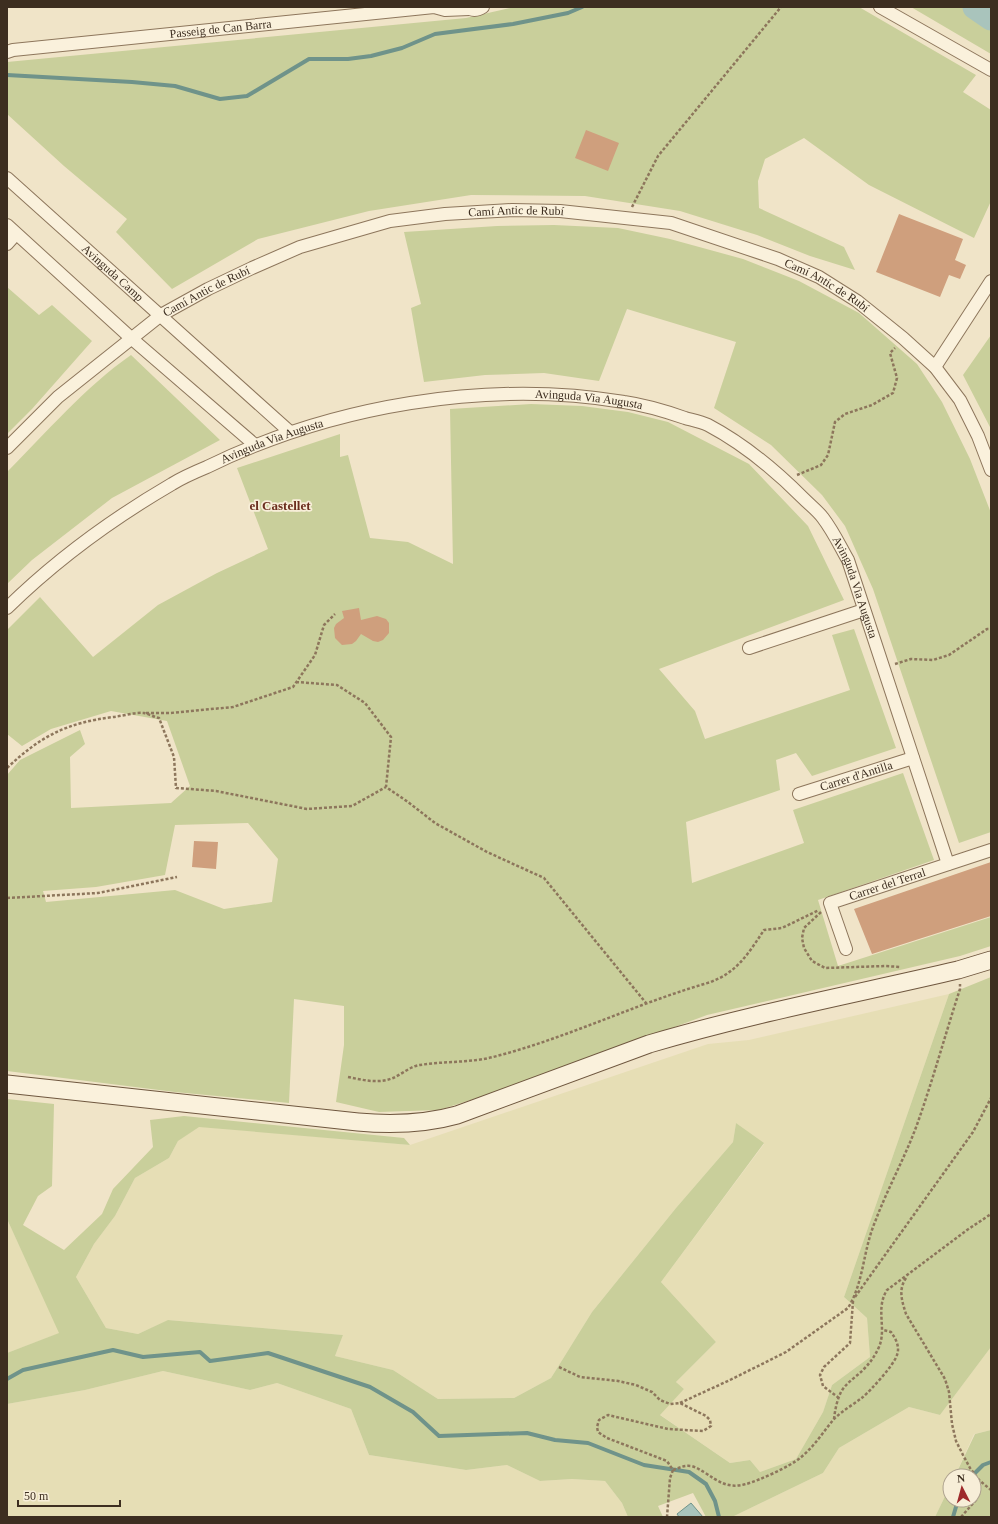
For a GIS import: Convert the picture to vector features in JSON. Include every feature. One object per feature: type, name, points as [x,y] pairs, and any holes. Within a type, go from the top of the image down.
[{"type":"main road","points":[[7,1084],[358,1122],[426,1122],[457,1115],[648,1044],[740,1019],[958,970],[991,960]]},
{"type":"street","name":"Passeig de Can Barra","points":[[7,52],[14,50],[434,7],[444,10],[467,8],[476,10],[483,7]]},
{"type":"street","points":[[880,7],[991,70]]},
{"type":"street","name":"Avinguda Camp","points":[[7,178],[290,432]]},
{"type":"street","name":"Camí Antic de Rubí","points":[[7,448],[58,397],[161,315],[208,289],[300,247],[390,221],[445,214],[512,210],[560,211],[671,223],[778,259],[819,277],[857,301],[903,338],[935,367],[960,400],[978,436],[991,470]]},
{"type":"street","points":[[7,225],[131,338],[255,445]]},
{"type":"street","points":[[7,244],[16,234]]},
{"type":"street","points":[[935,367],[991,281]]},
{"type":"street","name":"Avinguda Via Augusta","points":[[7,608],[45,572],[115,519],[174,483],[255,445],[290,432],[357,414],[428,400],[467,397],[534,394],[593,397],[647,406],[706,424],[749,450],[785,480],[823,518],[848,560],[948,864]]},
{"type":"street","points":[[749,648],[864,610]]},
{"type":"street","name":"Carrer d'Antilla","points":[[799,794],[913,758]]},
{"type":"street","name":"Carrer del Terral","points":[[846,949],[830,903],[991,850]]},
{"type":"path","points":[[626,218],[658,156],[781,7]]},
{"type":"path","points":[[785,480],[821,465],[828,455],[835,422],[845,414],[872,405],[893,393],[897,378],[890,353],[903,338]]},
{"type":"path","points":[[7,768],[34,744],[51,734],[70,726],[91,720],[144,713],[170,713],[234,707],[292,687],[316,655],[324,625],[334,614]]},
{"type":"path","points":[[884,668],[911,659],[933,660],[949,655],[987,630],[991,629]]},
{"type":"path","points":[[296,682],[337,685],[366,703],[391,737],[386,787]]},
{"type":"path","points":[[144,713],[159,718],[174,757],[176,788],[216,791],[307,809],[352,806],[386,787]]},
{"type":"path","points":[[386,787],[435,823],[488,852],[544,878],[646,1003]]},
{"type":"path","points":[[7,898],[98,893],[177,877]]},
{"type":"path","points":[[348,1077],[370,1082],[384,1080],[393,1078],[418,1065],[491,1058],[566,1035],[646,1003],[711,982],[728,973],[749,952],[764,930]]},
{"type":"path","points":[[839,1398],[823,1386],[820,1375],[824,1367],[850,1343],[853,1300],[862,1272],[866,1249],[874,1223],[918,1120],[960,989],[958,970]]},
{"type":"path","points":[[559,1367],[580,1377],[636,1384],[652,1392],[660,1400],[670,1404],[680,1403],[786,1352],[848,1308],[972,1132],[991,1098]]},
{"type":"path","points":[[834,1419],[839,1398],[846,1385],[863,1370],[873,1358],[882,1340],[883,1330],[881,1313],[883,1297],[887,1290],[967,1230],[991,1214]]},
{"type":"path","points":[[906,1277],[902,1285],[901,1294],[906,1314],[946,1379],[949,1392],[952,1424],[956,1441],[970,1468]]},
{"type":"path","points":[[667,1517],[670,1478],[673,1470],[682,1466],[698,1468],[722,1484],[732,1486],[747,1484],[790,1465],[800,1458],[816,1442],[834,1419],[868,1392],[891,1365],[897,1354],[898,1346],[891,1332],[883,1330]]},
{"type":"path","points":[[673,1470],[667,1461],[607,1438],[598,1432],[597,1426],[599,1420],[608,1415],[668,1429],[703,1431],[711,1426],[710,1420],[706,1416],[680,1403]]},
{"type":"path","points":[[982,1482],[991,1490]]},
{"type":"path","points":[[961,1517],[969,1508]]},
{"type":"shaded area","points":[[949,994],[844,1297],[867,1318],[870,1357],[832,1385],[823,1412],[796,1459],[760,1472],[750,1460],[730,1463],[659,1414],[684,1389],[676,1382],[716,1342],[661,1282],[764,1144],[736,1123],[733,1142],[676,1208],[592,1312],[551,1378],[514,1398],[438,1399],[393,1370],[335,1356],[343,1335],[169,1320],[138,1334],[106,1328],[76,1277],[94,1244],[115,1216],[135,1178],[169,1158],[178,1141],[199,1126],[410,1145],[708,1044],[749,1040]]},
{"type":"shaded area","points":[[7,1219],[60,1333],[7,1353]]},
{"type":"shaded area","points":[[991,1347],[991,1430],[974,1434],[959,1468],[942,1468],[942,1503],[935,1517],[732,1517],[823,1473],[839,1448],[909,1407],[940,1415]]},
{"type":"shaded area","points":[[163,1371],[250,1390],[277,1383],[351,1409],[369,1455],[466,1470],[507,1465],[540,1481],[572,1479],[605,1481],[622,1503],[628,1517],[7,1517],[7,1404],[85,1390]]},
{"type":"green space","points":[[515,7],[859,7],[976,75],[963,92],[991,110],[991,201],[974,238],[869,185],[804,138],[765,159],[758,181],[759,208],[844,247],[855,270],[810,256],[757,235],[680,211],[585,196],[471,195],[369,211],[258,239],[172,289],[116,232],[127,219],[64,166],[7,114],[7,62],[466,18]]},
{"type":"green space","points":[[911,7],[991,7],[991,54]]},
{"type":"green space","points":[[554,225],[618,228],[670,239],[743,259],[799,281],[859,313],[917,364],[942,402],[970,459],[991,513],[991,832],[959,843],[873,589],[845,526],[822,495],[771,445],[714,408],[736,342],[627,309],[599,381],[544,373],[485,375],[424,382],[411,308],[421,304],[404,232],[497,226]]},
{"type":"green space","points":[[7,287],[39,315],[52,305],[92,341],[32,409],[7,434]]},
{"type":"green space","points":[[991,335],[991,429],[963,375]]},
{"type":"green space","points":[[131,355],[220,440],[112,498],[32,560],[7,584],[7,472],[82,396],[98,381]]},
{"type":"green space","points":[[531,404],[582,406],[628,412],[668,422],[749,464],[808,526],[844,600],[659,669],[695,711],[705,739],[850,690],[832,635],[854,629],[896,748],[812,776],[796,753],[776,760],[780,790],[686,822],[692,883],[804,843],[793,810],[903,773],[934,860],[818,900],[838,966],[991,917],[991,946],[960,956],[707,1015],[518,1085],[439,1110],[379,1112],[336,1102],[344,1045],[344,1006],[294,999],[289,1103],[175,1092],[7,1071],[7,775],[20,760],[80,730],[85,744],[70,757],[71,808],[171,803],[190,786],[167,721],[111,711],[51,729],[22,746],[7,734],[7,630],[40,597],[93,657],[158,605],[217,573],[268,549],[237,468],[340,434],[340,457],[348,455],[370,538],[408,542],[453,564],[450,409]],"holes":[[[248,823],[278,859],[272,902],[224,909],[175,890],[46,902],[43,891],[96,887],[165,875],[175,825]]]},
{"type":"green space","points":[[991,977],[991,1347],[940,1415],[909,1407],[839,1448],[823,1473],[732,1517],[706,1517],[693,1493],[658,1506],[663,1517],[628,1517],[622,1503],[605,1481],[572,1479],[540,1481],[507,1465],[466,1470],[369,1455],[351,1409],[277,1383],[250,1390],[163,1371],[85,1390],[7,1404],[7,1353],[59,1333],[7,1219],[7,1099],[54,1104],[52,1186],[38,1196],[23,1225],[64,1250],[102,1214],[113,1189],[153,1147],[150,1120],[184,1116],[404,1138],[410,1145],[199,1127],[178,1141],[169,1158],[135,1178],[115,1216],[94,1244],[76,1277],[106,1328],[138,1334],[168,1320],[343,1335],[335,1356],[393,1370],[438,1399],[514,1398],[551,1378],[592,1312],[676,1208],[733,1142],[736,1123],[764,1143],[661,1282],[716,1342],[676,1382],[684,1389],[660,1415],[730,1463],[750,1460],[760,1472],[796,1459],[823,1412],[832,1385],[870,1357],[867,1318],[844,1297],[949,994]]},
{"type":"green space","points":[[991,1430],[991,1517],[935,1517],[942,1503],[942,1508],[982,1508],[982,1468],[959,1468],[975,1434]]},
{"type":"water","points":[[691,1503],[703,1517],[679,1517],[677,1514]]},
{"type":"building","points":[[586,130],[619,143],[608,171],[575,158]]},
{"type":"building","points":[[899,214],[963,239],[955,260],[966,265],[960,279],[949,275],[940,297],[876,272]]},
{"type":"building","points":[[359,608],[361,620],[377,616],[386,619],[389,623],[389,633],[383,640],[378,642],[373,641],[361,634],[352,644],[342,645],[335,638],[334,628],[336,624],[344,618],[342,611]]},
{"type":"building","points":[[194,841],[218,842],[216,869],[192,867]]},
{"type":"building","points":[[991,862],[991,916],[872,954],[854,909]]},
{"type":"waterway","points":[[7,75],[175,86],[220,99],[247,96],[309,59],[348,59],[371,56],[402,48],[435,34],[513,24],[568,13],[582,7]]},
{"type":"waterway","points":[[975,7],[991,18]]},
{"type":"waterway","points":[[7,1379],[23,1370],[113,1350],[143,1357],[200,1352],[210,1361],[268,1353],[370,1387],[413,1412],[439,1436],[527,1433],[555,1440],[588,1443],[644,1465],[689,1472],[706,1484],[715,1501],[719,1517]]},
{"type":"waterway","points":[[980,1468],[991,1462]]},
{"type":"waterway","points":[[953,1517],[956,1508]]},
{"type":"district","name":"el Castellet","points":[[280,505]]}]
